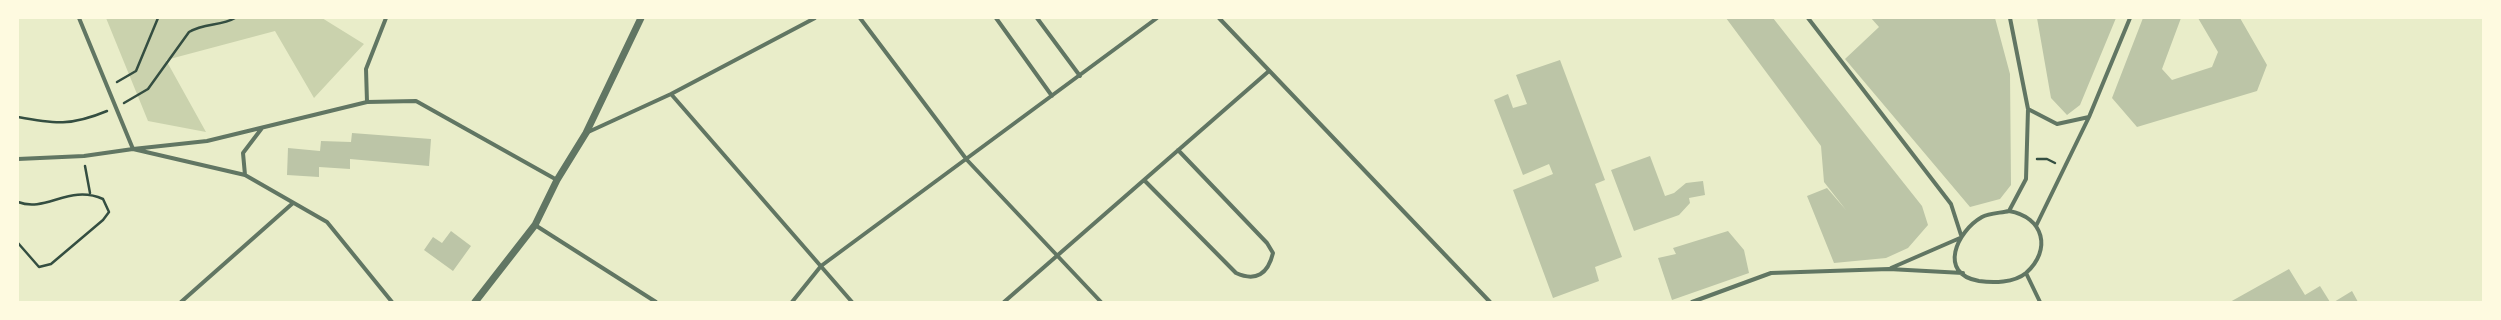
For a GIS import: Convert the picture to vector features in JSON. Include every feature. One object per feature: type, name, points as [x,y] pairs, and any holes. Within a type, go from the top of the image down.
[{"type":"street","points":[[79,18],[133,149]]},
{"type":"street","points":[[367,102],[366,69],[386,18]]},
{"type":"street","points":[[475,302],[535,225],[557,180],[586,134],[641,18]]},
{"type":"street","points":[[586,134],[671,94],[815,18]]},
{"type":"street","points":[[860,18],[967,160],[1101,302]]},
{"type":"street","points":[[996,18],[1052,96]]},
{"type":"street","points":[[1037,18],[1080,76]]},
{"type":"street","points":[[792,302],[821,266],[967,160],[1157,18]]},
{"type":"street","points":[[1219,18],[1490,302]]},
{"type":"street","points":[[1808,18],[1951,204],[1961,237],[1953,257],[1956,265],[1963,273],[1972,280],[1995,283],[2026,273],[2041,252],[2042,236],[2036,226],[2021,213],[2009,211],[1983,216],[1961,237],[1889,269]]},
{"type":"street","points":[[2009,211],[2026,179],[2028,109],[2010,18]]},
{"type":"street","points":[[2036,226],[2090,117],[2130,18]]},
{"type":"street","points":[[1004,302],[1269,71]]},
{"type":"street","points":[[671,94],[852,302]]},
{"type":"street","points":[[18,159],[84,156],[207,141],[367,102],[416,101],[557,180]]},
{"type":"street","points":[[2028,109],[2057,124],[2090,117]]},
{"type":"street","points":[[245,175],[243,153],[262,128]]},
{"type":"street","points":[[133,149],[245,175],[327,222],[392,302]]},
{"type":"street","points":[[1144,180],[1236,273],[1247,278],[1257,277],[1265,271],[1271,263],[1273,253],[1267,243],[1178,150]]},
{"type":"street","points":[[181,302],[293,203]]},
{"type":"street","points":[[535,225],[656,302]]},
{"type":"street","points":[[1692,302],[1771,273],[1889,269],[1963,273]]},
{"type":"street","points":[[2026,273],[2040,302]]},
{"type":"path","points":[[108,87],[136,71],[158,18]]},
{"type":"path","points":[[18,117],[55,124],[85,120],[116,108],[148,89],[189,32],[199,26],[228,22],[235,18]]},
{"type":"path","points":[[84,156],[90,193]]},
{"type":"path","points":[[2027,159],[2047,159],[2065,167]]},
{"type":"path","points":[[18,202],[43,205],[58,198],[90,193],[103,199],[109,212],[103,220],[51,264],[39,267],[18,243]]},
{"type":"green space","points":[[106,18],[322,18],[364,44],[314,98],[275,31],[166,60],[206,132],[148,121]]},
{"type":"building","points":[[1726,18],[1773,18],[1922,206],[1928,225],[1908,248],[1886,258],[1834,263],[1807,196],[1827,188],[1846,210],[1824,182],[1821,146]]},
{"type":"building","points":[[1871,18],[1995,18],[2010,74],[2011,185],[2000,199],[1970,207],[1845,59],[1879,27]]},
{"type":"building","points":[[2037,18],[2116,18],[2080,105],[2067,115],[2051,98]]},
{"type":"building","points":[[2143,18],[2181,18],[2162,69],[2172,80],[2212,67],[2218,52],[2198,18],[2240,18],[2267,65],[2257,91],[2137,127],[2112,98]]},
{"type":"building","points":[[1560,60],[1605,180],[1595,184],[1622,257],[1595,267],[1599,281],[1553,298],[1513,190],[1553,174],[1549,164],[1523,175],[1494,100],[1508,94],[1513,108],[1527,104],[1516,75]]},
{"type":"building","points":[[352,133],[431,139],[429,166],[350,159],[350,169],[319,167],[319,177],[287,175],[288,148],[320,151],[321,141],[351,142]]},
{"type":"building","points":[[1650,156],[1665,196],[1674,193],[1686,183],[1703,181],[1705,195],[1689,198],[1690,203],[1679,215],[1634,231],[1611,170]]},
{"type":"building","points":[[451,231],[471,246],[453,271],[424,250],[433,237],[442,243]]},
{"type":"building","points":[[1728,231],[1744,250],[1749,273],[1672,300],[1658,258],[1676,254],[1673,248]]},
{"type":"building","points":[[2289,269],[2305,295],[2320,286],[2330,302],[2230,302]]},
{"type":"building","points":[[2352,291],[2358,302],[2334,302]]}]
